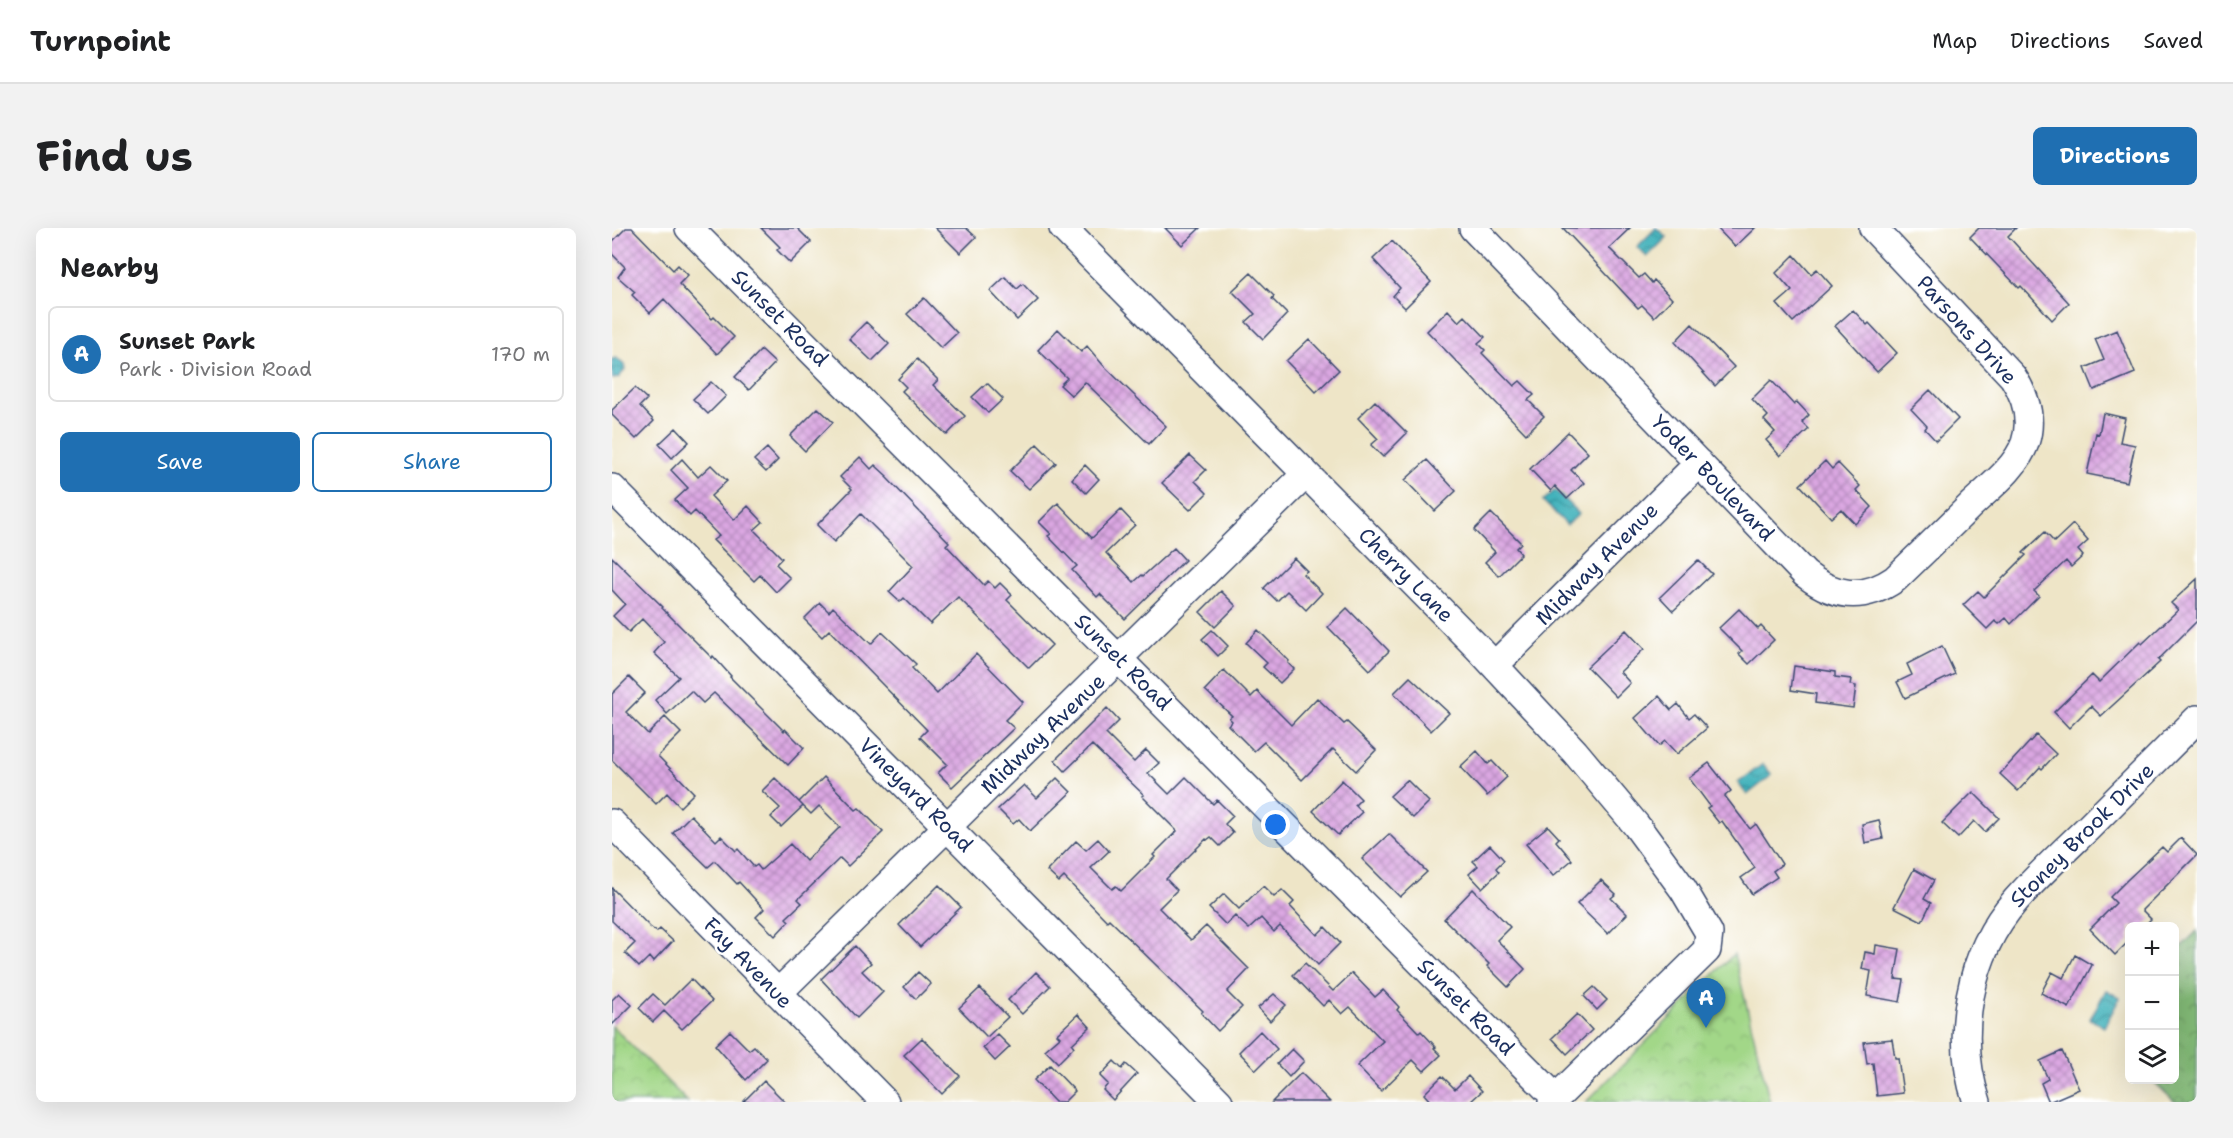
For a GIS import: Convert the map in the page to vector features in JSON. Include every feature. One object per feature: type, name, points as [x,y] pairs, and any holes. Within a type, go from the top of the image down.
[{"type":"street","name":"Sunset Road","points":[[690,228],[1120,658],[1555,1101]]},
{"type":"street","name":"Cherry Lane","points":[[1064,228],[1495,665],[1575,752],[1636,825],[1683,889],[1709,933],[1707,950],[1555,1101]]},
{"type":"street","name":"Yoder Boulevard","points":[[1473,228],[1805,574],[1819,585],[1835,592],[1852,594],[1869,592],[1886,586],[1977,499]]},
{"type":"street","name":"Parsons Drive","points":[[1873,228],[2013,377],[2022,392],[2027,409],[2028,426],[2024,443],[2009,468],[1977,499]]},
{"type":"street","name":"Midway Avenue","points":[[1495,665],[1699,463]]},
{"type":"street","name":"Midway Avenue","points":[[778,993],[1306,474]]},
{"type":"street","name":"Vineyard Road","points":[[612,488],[1219,1102]]},
{"type":"street","name":"Stoney Brook Drive","points":[[1977,1102],[1967,1053],[1967,1016],[1974,980],[1986,946],[2016,900],[2197,719]]},
{"type":"street","name":"Fay Avenue","points":[[612,823],[885,1102]]},
{"type":"green space","points":[[2197,931],[2197,1102],[2175,1102],[2156,1084],[2179,1084],[2179,949]]},
{"type":"green space","points":[[1734,954],[1770,1102],[1586,1102]]},
{"type":"green space","points":[[612,1026],[688,1102],[612,1102]]},
{"type":"water","points":[[1656,228],[1667,237],[1647,257],[1637,247]]},
{"type":"water","points":[[616,358],[624,365],[625,370],[618,378],[613,379],[612,359]]},
{"type":"water","points":[[1555,490],[1579,514],[1567,525],[1543,501]]},
{"type":"water","points":[[1763,764],[1772,775],[1747,795],[1738,783]]},
{"type":"water","points":[[2106,990],[2120,998],[2104,1027],[2090,1019]]},
{"type":"building","points":[[626,228],[632,228],[673,270],[678,265],[688,275],[679,284],[712,319],[714,317],[734,337],[717,354],[664,299],[650,313],[632,295],[635,292],[618,277],[625,267],[612,254],[612,242]]},
{"type":"building","points":[[761,228],[797,228],[811,242],[790,263],[777,250],[780,247]]},
{"type":"building","points":[[935,228],[966,228],[976,237],[960,253]]},
{"type":"building","points":[[1165,228],[1200,228],[1182,245]]},
{"type":"building","points":[[1563,228],[1630,228],[1609,248],[1639,278],[1644,274],[1652,283],[1654,280],[1672,299],[1654,317],[1642,305],[1638,308]]},
{"type":"building","points":[[1717,228],[1755,228],[1735,247]]},
{"type":"building","points":[[1979,228],[2016,228],[2008,236],[2069,303],[2052,320],[2021,286],[2019,288],[1970,237]]},
{"type":"building","points":[[1392,241],[1431,282],[1405,308],[1393,296],[1400,288],[1373,259]]},
{"type":"building","points":[[1794,255],[1811,274],[1817,269],[1832,286],[1793,322],[1777,304],[1792,291],[1776,273]]},
{"type":"building","points":[[1251,273],[1274,296],[1272,299],[1287,314],[1263,339],[1246,322],[1255,314],[1232,291]]},
{"type":"building","points":[[1005,277],[1017,289],[1023,284],[1038,300],[1017,320],[990,291]]},
{"type":"building","points":[[924,298],[957,333],[941,348],[907,314]]},
{"type":"building","points":[[1448,310],[1459,322],[1465,316],[1485,337],[1478,343],[1485,350],[1482,353],[1514,386],[1520,381],[1534,395],[1528,400],[1544,416],[1526,434],[1427,331]]},
{"type":"building","points":[[1853,310],[1867,325],[1869,323],[1897,353],[1877,372],[1835,326]]},
{"type":"building","points":[[866,322],[889,344],[872,361],[849,339]]},
{"type":"building","points":[[1692,324],[1734,367],[1715,386],[1675,342]]},
{"type":"building","points":[[1058,329],[1081,352],[1087,346],[1103,365],[1166,426],[1149,444],[1085,382],[1072,396],[1060,385],[1067,378],[1038,350]]},
{"type":"building","points":[[2117,330],[2135,373],[2094,390],[2085,368],[2104,360],[2095,339]]},
{"type":"building","points":[[1309,339],[1339,370],[1316,392],[1286,361]]},
{"type":"building","points":[[761,350],[775,363],[749,390],[735,377]]},
{"type":"building","points":[[917,359],[938,380],[933,385],[965,416],[947,435],[902,391],[906,387],[898,379]]},
{"type":"building","points":[[1771,380],[1794,405],[1797,402],[1809,415],[1802,422],[1809,429],[1780,456],[1766,440],[1775,432],[1764,420],[1768,416],[1752,399]]},
{"type":"building","points":[[711,382],[726,396],[708,414],[693,399]]},
{"type":"building","points":[[987,383],[1003,399],[988,413],[972,397]]},
{"type":"building","points":[[635,388],[647,399],[640,406],[654,421],[636,439],[612,415],[612,410]]},
{"type":"building","points":[[1930,390],[1958,419],[1936,441],[1925,429],[1927,426],[1911,409]]},
{"type":"building","points":[[1375,401],[1407,433],[1383,457],[1371,445],[1378,439],[1358,418]]},
{"type":"building","points":[[818,408],[833,422],[805,451],[790,436]]},
{"type":"building","points":[[2103,413],[2125,418],[2120,442],[2135,445],[2127,482],[2087,474]]},
{"type":"building","points":[[676,428],[689,442],[672,458],[659,444]]},
{"type":"building","points":[[1568,432],[1588,453],[1571,470],[1584,483],[1567,499],[1555,486],[1551,491],[1530,469]]},
{"type":"building","points":[[1037,444],[1056,463],[1029,489],[1010,471]]},
{"type":"building","points":[[767,448],[778,460],[766,472],[754,460]]},
{"type":"building","points":[[1190,455],[1206,470],[1195,481],[1207,493],[1190,510],[1162,483]]},
{"type":"building","points":[[860,457],[871,469],[875,465],[887,476],[949,542],[946,545],[984,585],[988,581],[995,588],[1000,583],[1012,595],[1007,600],[1052,645],[1029,668],[958,597],[930,624],[904,598],[900,602],[889,592],[913,566],[861,514],[834,542],[817,525],[852,489],[840,477]]},
{"type":"building","points":[[682,459],[698,477],[711,465],[727,481],[711,496],[734,520],[748,506],[763,522],[754,530],[782,558],[776,564],[790,578],[776,592],[760,575],[754,581],[713,540],[719,536],[695,511],[690,516],[675,500],[688,488],[671,470]]},
{"type":"building","points":[[1427,460],[1456,491],[1435,511],[1405,480]]},
{"type":"building","points":[[1825,461],[1832,469],[1838,463],[1860,486],[1856,490],[1872,507],[1855,524],[1841,509],[1831,518],[1800,485]]},
{"type":"building","points":[[1085,465],[1099,479],[1086,493],[1072,479]]},
{"type":"building","points":[[1058,503],[1092,538],[1121,510],[1135,525],[1106,553],[1134,582],[1174,548],[1185,560],[1125,619],[1100,594],[1097,597],[1072,570],[1077,566],[1048,536],[1051,534],[1039,522]]},
{"type":"building","points":[[1491,513],[1521,543],[1516,548],[1521,554],[1499,576],[1485,562],[1495,552],[1474,530]]},
{"type":"building","points":[[2073,524],[2088,541],[2078,550],[2083,556],[2071,567],[2066,561],[2034,591],[2039,596],[2011,624],[2006,618],[1999,624],[1995,621],[1987,629],[1963,605],[1978,591],[1984,597],[2026,555],[2023,553],[2045,532],[2054,542]]},
{"type":"building","points":[[612,557],[712,658],[713,656],[730,677],[784,731],[785,729],[804,748],[788,765],[714,693],[703,703],[691,691],[667,714],[655,700],[679,677],[654,653],[664,642],[642,619],[629,632],[613,616],[625,604],[612,590]]},
{"type":"building","points":[[1294,558],[1307,571],[1303,574],[1322,593],[1306,610],[1287,591],[1277,601],[1264,588]]},
{"type":"building","points":[[1698,560],[1712,574],[1673,611],[1660,597]]},
{"type":"building","points":[[2197,579],[2197,621],[2158,660],[2160,662],[2101,716],[2091,706],[2069,728],[2054,712],[2092,675],[2099,682],[2140,642],[2142,644],[2178,610],[2171,603]]},
{"type":"building","points":[[1221,591],[1236,606],[1215,627],[1200,612]]},
{"type":"building","points":[[820,603],[829,612],[833,607],[871,644],[882,632],[916,664],[912,668],[937,694],[976,654],[1023,702],[1005,720],[1014,728],[952,787],[938,773],[947,764],[920,737],[927,730],[829,630],[822,637],[804,619]]},
{"type":"building","points":[[1347,608],[1389,651],[1370,670],[1328,627]]},
{"type":"building","points":[[1739,609],[1758,629],[1761,626],[1774,640],[1749,664],[1739,654],[1742,651],[1719,628]]},
{"type":"building","points":[[1212,630],[1228,646],[1218,656],[1202,639]]},
{"type":"building","points":[[1258,630],[1294,669],[1280,683],[1263,667],[1267,663],[1246,643]]},
{"type":"building","points":[[1626,630],[1644,649],[1620,672],[1630,683],[1616,697],[1587,667]]},
{"type":"building","points":[[1942,646],[1955,674],[1905,698],[1897,682],[1912,675],[1907,664]]},
{"type":"building","points":[[1794,666],[1835,672],[1835,677],[1851,679],[1850,685],[1856,686],[1853,708],[1815,703],[1816,694],[1791,690]]},
{"type":"building","points":[[1224,670],[1251,697],[1257,691],[1291,725],[1317,698],[1344,724],[1347,722],[1376,750],[1356,771],[1333,749],[1302,780],[1264,742],[1254,751],[1228,725],[1232,721],[1229,718],[1232,716],[1205,690]]},
{"type":"building","points":[[629,677],[645,693],[626,712],[648,734],[665,717],[681,733],[658,756],[694,793],[680,807],[667,793],[656,804],[612,760],[612,694]]},
{"type":"building","points":[[1410,677],[1449,713],[1431,731],[1394,693]]},
{"type":"building","points":[[1659,696],[1671,710],[1678,704],[1689,718],[1694,714],[1707,728],[1677,754],[1665,741],[1659,746],[1635,718]]},
{"type":"building","points":[[1107,708],[1119,721],[1106,734],[1134,762],[1146,750],[1159,763],[1148,773],[1169,794],[1186,777],[1213,804],[1217,800],[1233,816],[1225,824],[1233,833],[1220,846],[1211,837],[1206,839],[1166,879],[1177,890],[1159,908],[1191,940],[1206,926],[1249,969],[1227,992],[1242,1007],[1218,1031],[1201,1013],[1203,1011],[1109,919],[1107,921],[1064,877],[1059,882],[1047,871],[1076,841],[1086,850],[1098,839],[1109,851],[1091,868],[1112,889],[1116,886],[1121,891],[1177,831],[1142,796],[1144,795],[1092,745],[1065,771],[1055,760]]},
{"type":"building","points":[[2036,735],[2056,754],[2042,769],[2040,767],[2018,791],[2000,774]]},
{"type":"building","points":[[1477,751],[1488,764],[1492,761],[1507,777],[1487,796],[1460,767]]},
{"type":"building","points":[[1709,763],[1731,791],[1725,796],[1750,829],[1756,824],[1782,864],[1773,871],[1777,877],[1752,894],[1741,878],[1755,868],[1722,821],[1719,823],[1707,808],[1710,806],[1689,778]]},
{"type":"building","points":[[824,777],[856,810],[859,808],[883,832],[848,866],[840,858],[798,899],[802,903],[786,918],[789,921],[775,936],[756,917],[764,909],[739,882],[737,884],[715,861],[708,867],[673,833],[691,815],[716,841],[721,836],[736,851],[738,849],[754,867],[757,865],[761,870],[790,844],[806,861],[840,827],[819,806],[811,814],[799,802]]},
{"type":"building","points":[[775,778],[803,806],[781,827],[771,817],[780,808],[762,791]]},
{"type":"building","points":[[1057,778],[1071,792],[1030,831],[1019,819],[1013,824],[998,809],[1024,785],[1037,798]]},
{"type":"building","points":[[1342,780],[1361,799],[1355,805],[1362,812],[1338,835],[1313,811]]},
{"type":"building","points":[[1407,780],[1429,802],[1413,818],[1390,796]]},
{"type":"building","points":[[1973,792],[1999,818],[1985,832],[1974,821],[1958,838],[1942,823]]},
{"type":"building","points":[[1879,820],[1883,839],[1865,843],[1862,824]]},
{"type":"building","points":[[1548,826],[1559,838],[1556,841],[1572,860],[1553,876],[1526,844]]},
{"type":"building","points":[[1389,834],[1427,872],[1400,897],[1362,859]]},
{"type":"building","points":[[2181,838],[2197,855],[2142,910],[2151,919],[2148,922],[2125,922],[2125,945],[2115,955],[2090,929],[2116,903],[2110,897],[2127,880],[2162,847],[2167,852]]},
{"type":"building","points":[[1490,845],[1504,860],[1496,868],[1499,872],[1482,888],[1469,874],[1478,866],[1473,861]]},
{"type":"building","points":[[1914,869],[1934,880],[1924,899],[1931,903],[1922,921],[1894,907]]},
{"type":"building","points":[[1601,880],[1616,894],[1611,898],[1627,914],[1608,934],[1577,904]]},
{"type":"building","points":[[939,885],[961,907],[920,947],[899,925]]},
{"type":"building","points":[[1263,886],[1274,897],[1282,890],[1294,902],[1290,906],[1317,935],[1325,927],[1340,943],[1318,965],[1280,926],[1274,932],[1261,918],[1249,929],[1235,916],[1226,925],[1209,908],[1224,894],[1239,909]]},
{"type":"building","points":[[612,888],[650,927],[657,932],[660,929],[673,941],[653,962],[649,957],[639,967],[625,953],[635,943],[612,921]]},
{"type":"building","points":[[1473,889],[1510,927],[1497,940],[1525,969],[1508,987],[1487,966],[1489,964],[1444,919]]},
{"type":"building","points":[[1876,945],[1900,949],[1895,979],[1904,980],[1900,1002],[1867,996],[1871,971],[1862,969],[1865,952],[1875,954]]},
{"type":"building","points":[[855,946],[871,963],[862,971],[883,992],[857,1018],[821,979]]},
{"type":"building","points":[[2075,955],[2092,965],[2069,1008],[2041,993],[2052,972],[2063,978]]},
{"type":"building","points":[[1305,963],[1333,991],[1352,973],[1375,997],[1383,990],[1399,1007],[1397,1010],[1419,1033],[1421,1031],[1441,1055],[1424,1071],[1413,1060],[1381,1091],[1357,1066],[1383,1041],[1350,1007],[1342,1014],[1329,1000],[1323,1006],[1293,975]]},
{"type":"building","points":[[918,972],[931,984],[916,999],[904,987]]},
{"type":"building","points":[[1036,972],[1050,986],[1022,1014],[1008,1000]]},
{"type":"building","points":[[691,979],[712,1001],[682,1029],[664,1011],[653,1022],[639,1008],[653,994],[665,1005]]},
{"type":"building","points":[[1594,987],[1607,1000],[1597,1010],[1584,996]]},
{"type":"building","points":[[980,988],[1008,1017],[987,1037],[959,1008]]},
{"type":"building","points":[[619,993],[632,1005],[612,1025],[612,1000]]},
{"type":"building","points":[[1274,994],[1286,1005],[1270,1021],[1258,1008]]},
{"type":"building","points":[[1078,1014],[1090,1027],[1072,1044],[1074,1047],[1058,1063],[1045,1050],[1060,1037],[1057,1034]]},
{"type":"building","points":[[1577,1014],[1592,1030],[1567,1054],[1552,1038]]},
{"type":"building","points":[[730,1031],[749,1050],[754,1046],[767,1059],[746,1080],[715,1045]]},
{"type":"building","points":[[1260,1031],[1277,1049],[1256,1070],[1239,1052]]},
{"type":"building","points":[[997,1034],[1010,1047],[995,1061],[983,1048]]},
{"type":"building","points":[[922,1038],[960,1076],[942,1094],[904,1055]]},
{"type":"building","points":[[1892,1039],[1895,1058],[1898,1058],[1903,1093],[1877,1096],[1873,1063],[1867,1064],[1864,1042]]},
{"type":"building","points":[[1292,1049],[1304,1061],[1289,1077],[1277,1064]]},
{"type":"building","points":[[2062,1051],[2079,1089],[2049,1102],[2041,1083],[2048,1079],[2040,1061]]},
{"type":"building","points":[[1114,1061],[1122,1069],[1126,1064],[1137,1074],[1113,1100],[1103,1090],[1108,1084],[1100,1076]]},
{"type":"building","points":[[1050,1065],[1075,1091],[1064,1102],[1055,1102],[1034,1080]]},
{"type":"building","points":[[1301,1073],[1330,1102],[1272,1102]]},
{"type":"building","points":[[1442,1076],[1455,1089],[1468,1076],[1482,1091],[1470,1102],[1431,1102],[1424,1094]]},
{"type":"building","points":[[764,1081],[785,1102],[743,1102]]},
{"type":"place","name":"Sunset Park","points":[[1706,1028]]}]
